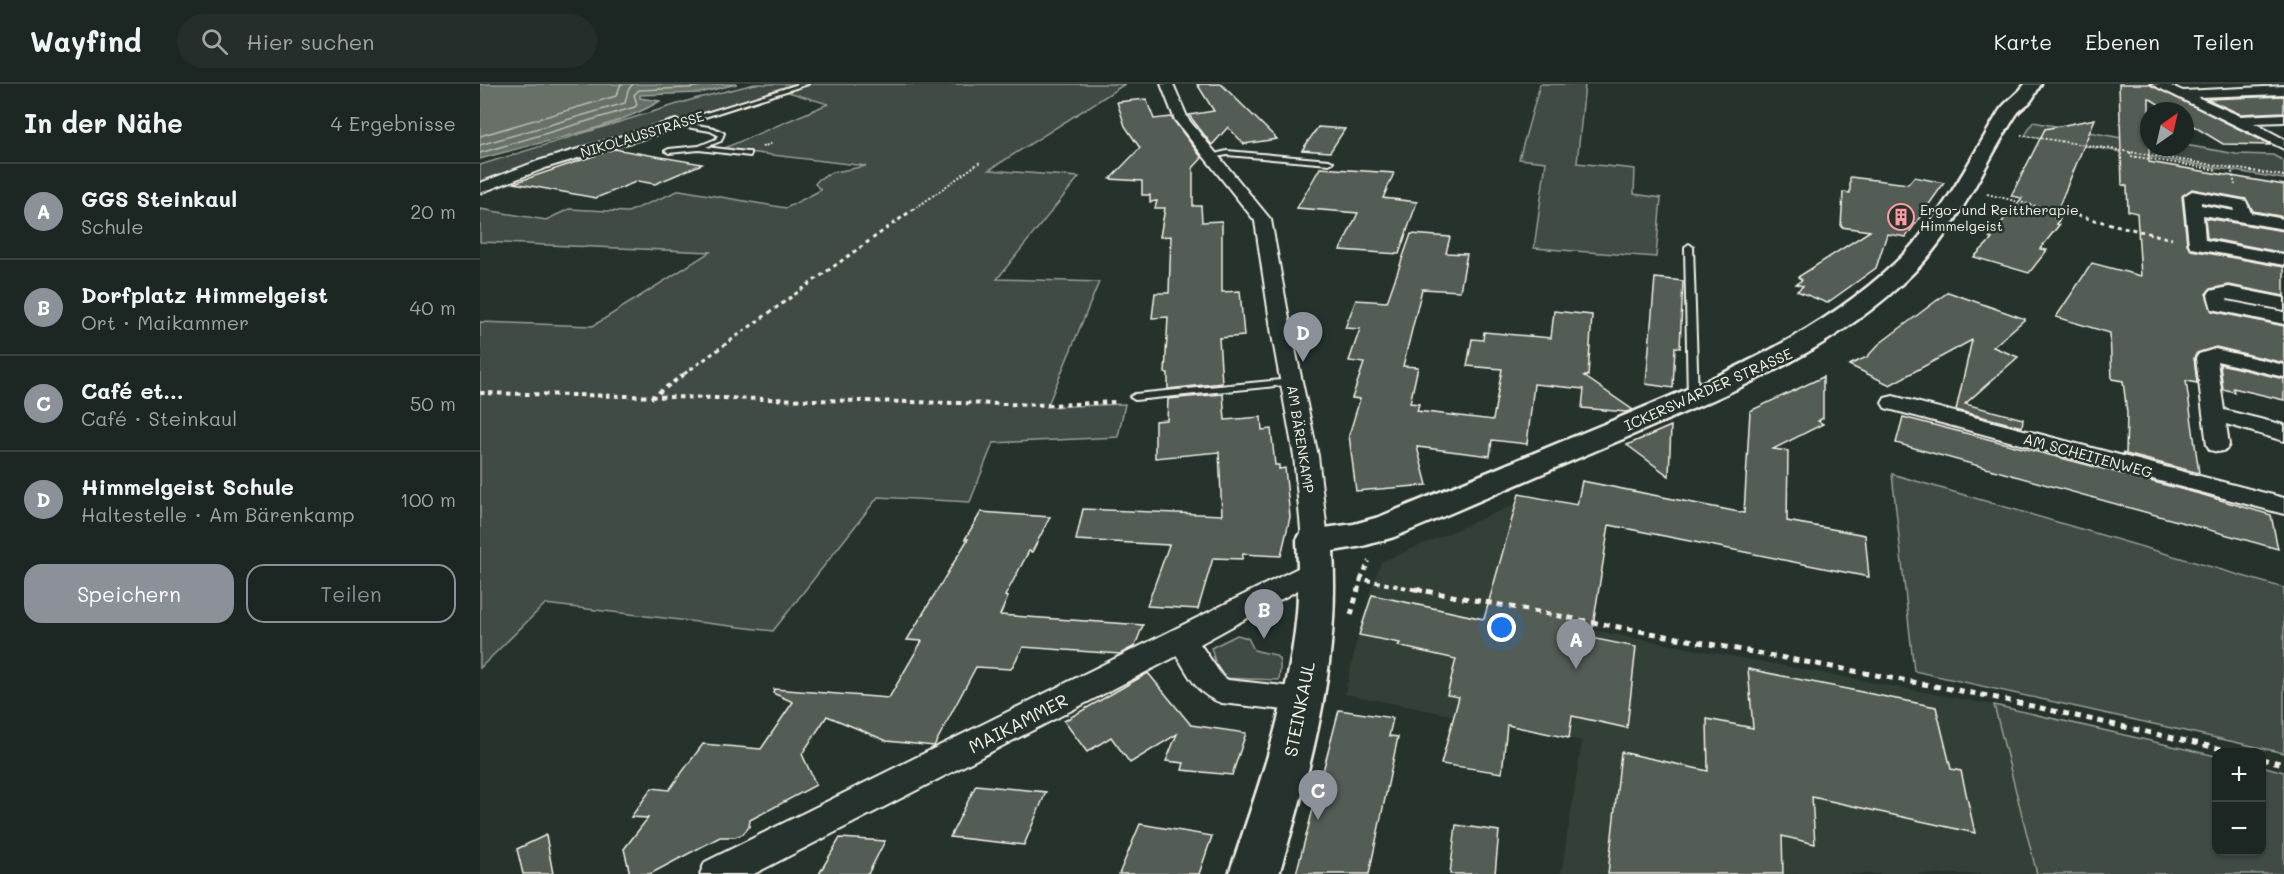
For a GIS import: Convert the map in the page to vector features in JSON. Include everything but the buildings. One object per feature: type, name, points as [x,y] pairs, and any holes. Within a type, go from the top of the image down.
[{"type":"street","name":"AM BÄRENKAMP","points":[[1167,84],[1182,120],[1263,219],[1306,456],[1316,554]]},
{"type":"street","name":"ICKERSWARDER STRASSE","points":[[1316,554],[1344,539],[1371,534],[1693,398],[1764,366],[1812,340],[1852,311],[1903,269],[1917,254],[1936,231],[2010,109],[2024,98],[2033,84]]},
{"type":"street","points":[[2157,84],[2238,120],[2282,143]]},
{"type":"street","points":[[2182,94],[2284,90]]},
{"type":"street","points":[[2238,120],[2284,118]]},
{"type":"street","name":"NIKOLAUSSTRASSE","points":[[480,188],[543,164],[676,124]]},
{"type":"street","points":[[2284,224],[2244,217],[2240,204],[2192,196],[2197,244],[2284,260]]},
{"type":"street","points":[[2223,325],[2217,295],[2229,293],[2284,304]]},
{"type":"street","points":[[2219,305],[2284,318]]},
{"type":"street","points":[[2216,430],[2206,358],[2215,355],[2284,371]]},
{"type":"street","name":"AM SCHEITENWEG","points":[[1893,403],[2223,483],[2284,506]]},
{"type":"street","points":[[2216,430],[2277,430],[2284,434]]},
{"type":"street","points":[[2216,430],[2284,448]]},
{"type":"street","name":"MAIKAMMER","points":[[718,874],[1182,640],[1316,554]]},
{"type":"street","name":"STEINKAUL","points":[[1254,874],[1288,766],[1302,700],[1316,613],[1316,554]]},
{"type":"street","points":[[1182,640],[1211,684],[1222,691],[1302,700]]},
{"type":"lane","name":"NIKOLAUSSTRASSE","points":[[676,124],[805,84]]},
{"type":"lane","points":[[676,124],[712,129],[722,134],[719,140],[699,148]]},
{"type":"lane","points":[[669,151],[699,148],[747,154]]},
{"type":"lane","points":[[1211,156],[1227,153],[1329,162]]},
{"type":"lane","points":[[1689,247],[1690,296],[1694,331],[1693,398]]},
{"type":"lane","points":[[1135,397],[1292,382]]},
{"type":"path","points":[[1997,131],[2284,176]]},
{"type":"path","points":[[2130,152],[2131,156],[2218,170]]},
{"type":"path","points":[[651,398],[980,162]]},
{"type":"path","points":[[2231,168],[2232,173]]},
{"type":"path","points":[[1962,189],[2137,232],[2197,244]]},
{"type":"path","points":[[480,393],[1052,405],[1118,402],[1135,397]]},
{"type":"path","points":[[1348,624],[1361,579],[1988,696],[2213,748]]},
{"type":"path","points":[[2266,760],[2284,764]]},
{"type":"shaded area","points":[[755,84],[803,84],[480,188],[480,165],[694,99]]},
{"type":"shaded area","points":[[808,84],[1125,84],[989,170],[1079,177],[997,279],[1099,282],[1047,407],[1125,404],[1118,437],[993,443],[970,502],[878,497],[773,631],[545,604],[480,668],[480,322],[593,326],[710,252],[480,242],[480,209],[546,220],[569,209],[628,212],[680,190],[786,208],[821,190],[815,184],[830,173],[866,166],[722,149],[828,104],[785,91]]},
{"type":"shaded area","points":[[1540,84],[1585,84],[1577,163],[1635,169],[1634,194],[1661,198],[1656,257],[1534,248],[1546,162],[1519,159]]},
{"type":"shaded area","points":[[2033,122],[2140,141],[2140,155],[2025,136]]},
{"type":"shaded area","points":[[2194,147],[2236,154],[2273,155],[2284,161],[2284,179],[2145,156],[2194,156]]},
{"type":"shaded area","points":[[1892,474],[2284,588],[2284,753],[1914,671]]},
{"type":"shaded area","points":[[1516,504],[1495,580],[1490,611],[1994,705],[2037,874],[1561,874],[1582,741],[1345,694],[1356,644],[1372,596],[1369,595],[1381,562]]},
{"type":"shaded area","points":[[1237,635],[1248,638],[1254,650],[1277,656],[1280,664],[1279,680],[1220,678],[1211,648]]},
{"type":"shaded area","points":[[1994,705],[2212,755],[2212,856],[2266,856],[2266,767],[2284,772],[2284,874],[2037,874]]},
{"type":"water","points":[[480,84],[737,84],[700,93],[640,95],[640,98],[660,101],[596,128],[480,159]]},
{"type":"place","name":"Ergo- und Reittherapie Himmelgeist","points":[[1901,217]]},
{"type":"place","name":"Himmelgeist Schule","points":[[1303,362]]},
{"type":"place","name":"Dorfplatz Himmelgeist","points":[[1264,639]]},
{"type":"place","name":"GGS Steinkaul","points":[[1576,669]]},
{"type":"place","name":"Café et...","points":[[1318,820]]}]
